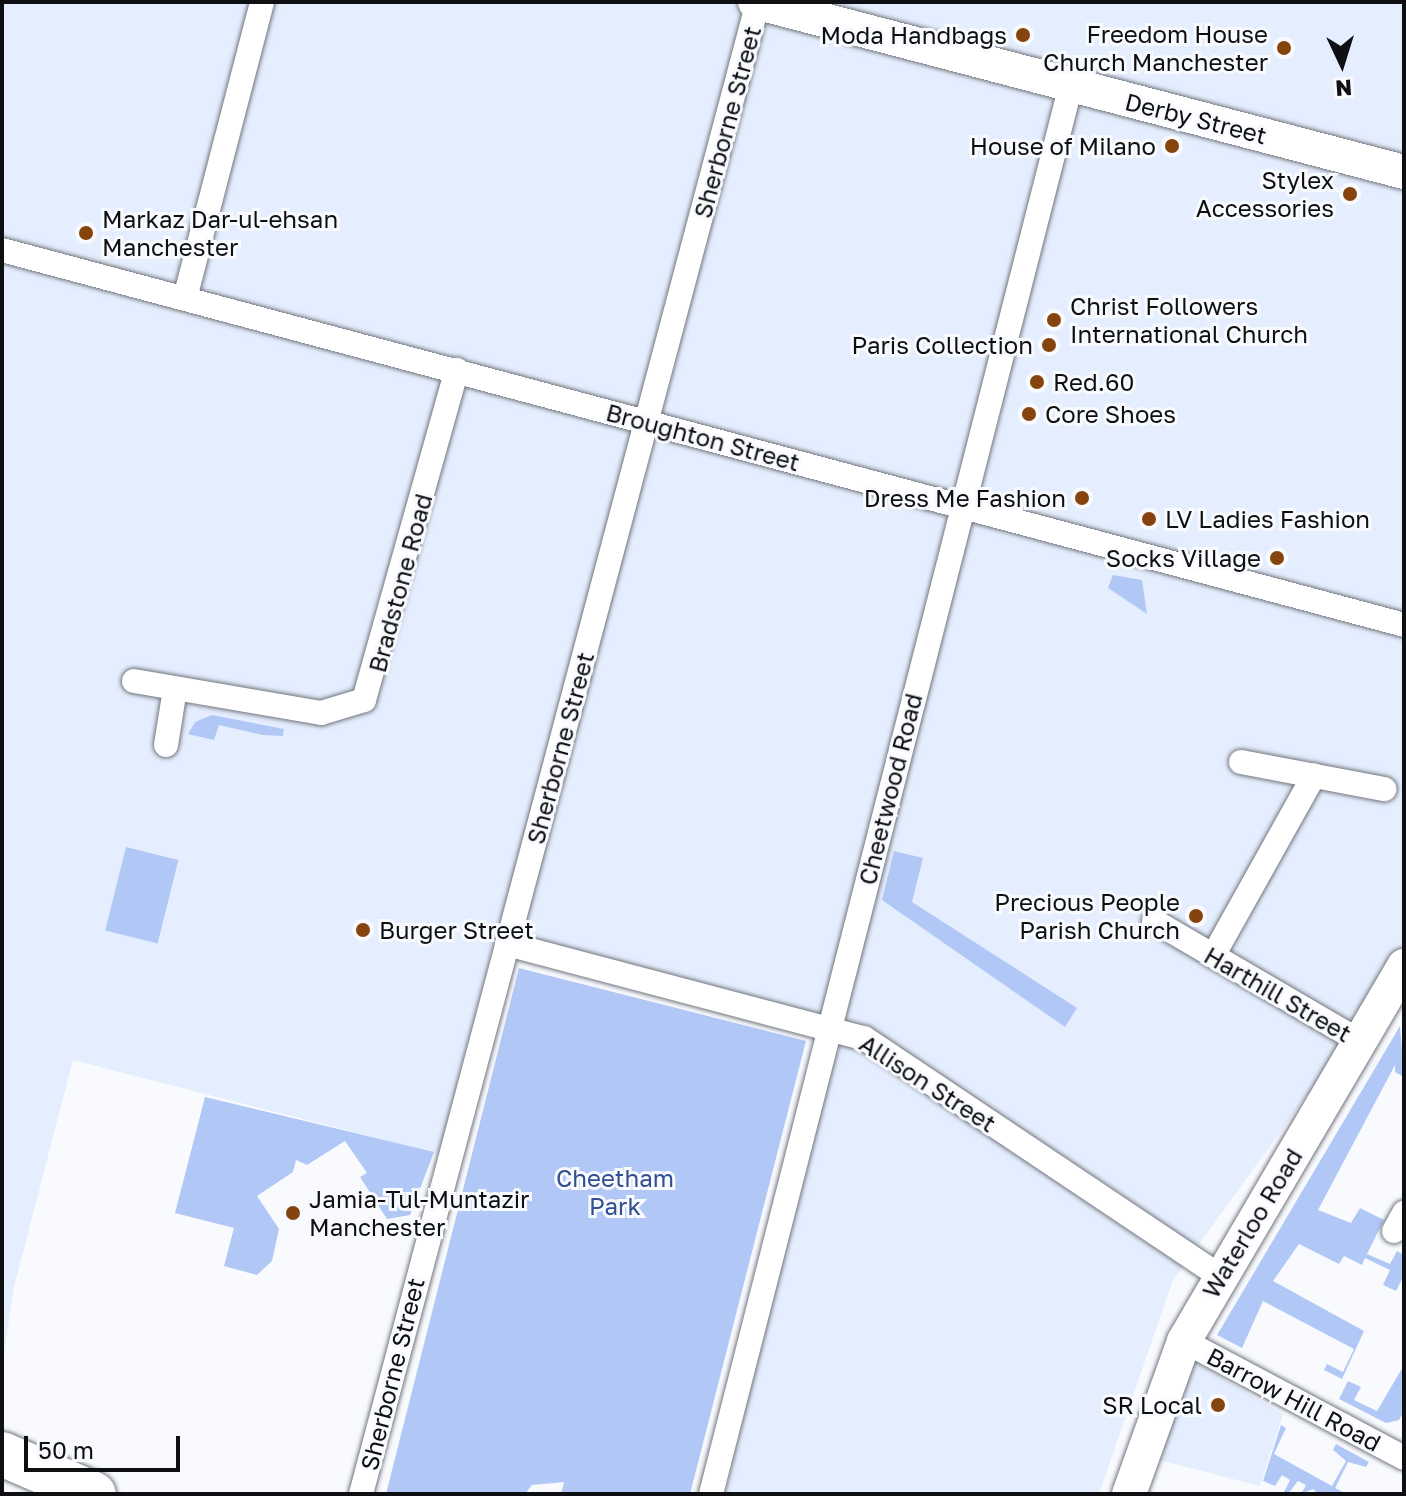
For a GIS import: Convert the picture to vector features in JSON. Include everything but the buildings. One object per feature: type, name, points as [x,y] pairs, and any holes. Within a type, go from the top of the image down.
[{"type":"highway","points":[[2,1454],[94,1494]]},
{"type":"street","points":[[185,298],[262,2]]},
{"type":"street","name":"Derby Street","points":[[757,2],[1404,172]]},
{"type":"street","name":"Sherborne Street","points":[[361,1494],[757,2]]},
{"type":"street","name":"Cheetwood Road","points":[[711,1494],[960,506],[1071,85]]},
{"type":"street","name":"Broughton Street","points":[[2,250],[1404,625]]},
{"type":"street","name":"Bradstone Road","points":[[134,681],[321,713],[364,700],[457,370]]},
{"type":"street","points":[[166,745],[175,689]]},
{"type":"street","points":[[1241,762],[1384,789]]},
{"type":"street","points":[[1213,956],[1314,775]]},
{"type":"street","name":"Harthill Street","points":[[1154,921],[1361,1042]]},
{"type":"street","name":"Allison Street","points":[[507,944],[830,1026],[877,1046],[1220,1276]]},
{"type":"street","name":"Waterloo Road","points":[[1129,1494],[1184,1341],[1402,973]]},
{"type":"street","name":"Barrow Hill Road","points":[[1184,1341],[1402,1452]]},
{"type":"shaded area","points":[[2,2],[1404,2],[1404,948],[1373,1004],[1173,1280],[1099,1494],[725,1494],[834,1036],[512,954],[459,1159],[73,1060],[14,1287],[2,1366]]},
{"type":"shaded area","points":[[1194,1361],[1283,1414],[1260,1486],[1156,1459]]},
{"type":"green space","points":[[1113,575],[1142,580],[1147,614],[1108,588]]},
{"type":"green space","points":[[212,715],[284,729],[283,736],[263,735],[219,725],[214,740],[188,734],[195,722]]},
{"type":"green space","points":[[126,847],[178,860],[158,944],[105,930]]},
{"type":"green space","points":[[894,851],[923,858],[912,902],[1077,1008],[1065,1027],[882,900]]},
{"type":"green space","name":"Cheetham Park","points":[[519,968],[806,1041],[690,1494],[561,1494],[564,1482],[532,1485],[525,1494],[386,1494]]},
{"type":"green space","points":[[1400,1026],[1404,1077],[1395,1072],[1395,1065],[1318,1210],[1351,1223],[1360,1208],[1384,1220],[1367,1254],[1390,1264],[1397,1251],[1404,1255],[1404,1275],[1396,1291],[1383,1285],[1390,1270],[1365,1258],[1362,1265],[1344,1256],[1339,1264],[1299,1244],[1273,1281],[1364,1331],[1342,1379],[1324,1370],[1327,1364],[1343,1372],[1354,1349],[1263,1301],[1242,1348],[1217,1335]]},
{"type":"green space","points":[[205,1097],[434,1152],[410,1215],[387,1219],[360,1177],[367,1173],[345,1141],[307,1165],[296,1160],[293,1172],[257,1196],[279,1229],[272,1261],[257,1275],[224,1266],[234,1228],[175,1213]]},
{"type":"green space","points":[[1404,1365],[1404,1411],[1399,1420],[1386,1423],[1339,1399],[1348,1381],[1361,1387],[1354,1400],[1377,1411]]},
{"type":"green space","points":[[1281,1425],[1286,1428],[1274,1454],[1332,1486],[1346,1461],[1333,1450],[1336,1444],[1369,1462],[1366,1467],[1348,1462],[1335,1488],[1347,1494],[1318,1494],[1313,1489],[1301,1494],[1306,1485],[1298,1481],[1288,1494],[1284,1492],[1290,1480],[1282,1475],[1275,1486],[1263,1481]]},
{"type":"place","name":"Moda Handbags","points":[[1023,35]]},
{"type":"place","name":"Freedom House Church Manchester","points":[[1284,48]]},
{"type":"place","name":"House of Milano","points":[[1172,146]]},
{"type":"place","name":"Stylex Accessories","points":[[1350,194]]},
{"type":"place","name":"Markaz Dar-ul-ehsan Manchester","points":[[86,233]]},
{"type":"place","name":"Christ Followers International Church","points":[[1054,320]]},
{"type":"place","name":"Paris Collection","points":[[1049,345]]},
{"type":"place","name":"Red.60","points":[[1037,382]]},
{"type":"place","name":"Core Shoes","points":[[1029,414]]},
{"type":"place","name":"Dress Me Fashion","points":[[1082,498]]},
{"type":"place","name":"LV Ladies Fashion","points":[[1149,519]]},
{"type":"place","name":"Socks Village","points":[[1277,558]]},
{"type":"place","name":"Precious People Parish Church","points":[[1196,916]]},
{"type":"place","name":"Burger Street","points":[[363,930]]},
{"type":"place","name":"Jamia-Tul-Muntazir Manchester","points":[[293,1213]]},
{"type":"place","name":"SR Local","points":[[1218,1405]]}]
